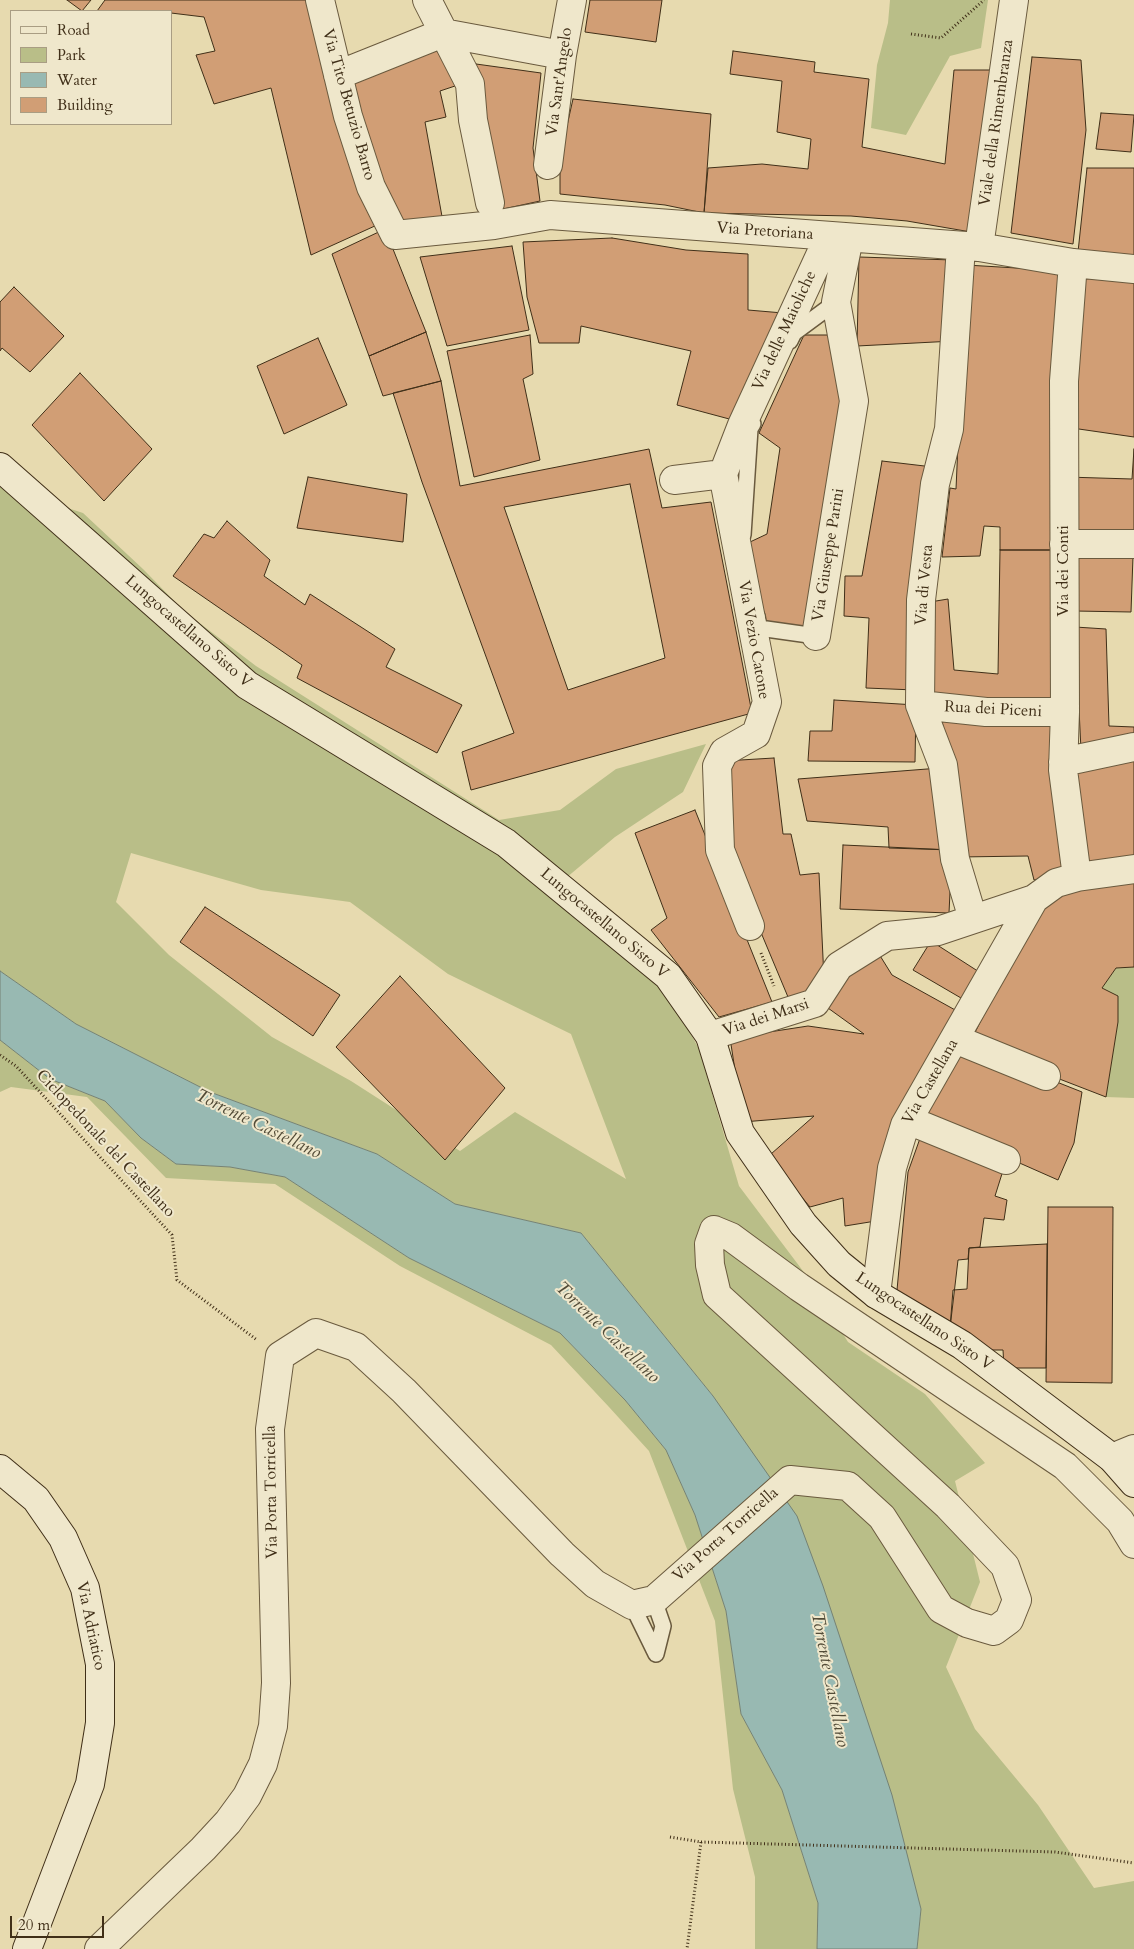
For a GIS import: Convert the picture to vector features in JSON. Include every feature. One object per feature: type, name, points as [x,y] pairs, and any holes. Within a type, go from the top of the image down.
[{"type":"street","points":[[427,0],[470,84],[473,120],[490,203]]},
{"type":"street","name":"Via Sant'Angelo","points":[[548,165],[562,55],[572,0]]},
{"type":"street","name":"Viale della Rimembranza","points":[[970,246],[1014,0]]},
{"type":"street","name":"Via Tito Betuzio Barro","points":[[324,1],[348,116],[371,187],[395,235]]},
{"type":"street","points":[[338,74],[443,33],[562,55]]},
{"type":"street","name":"Via Pretoriana","points":[[395,235],[494,225],[550,215],[970,246],[1073,263],[1134,269]]},
{"type":"street","name":"Via Giuseppe Parini","points":[[816,636],[854,401],[836,302],[839,237]]},
{"type":"street","name":"Via delle Maioliche","points":[[723,474],[742,425],[839,237]]},
{"type":"street","name":"Via di Vesta","points":[[970,246],[949,429],[935,484],[921,600],[920,705],[943,765],[955,859],[973,919]]},
{"type":"street","name":"Via dei Conti","points":[[1073,263],[1064,382],[1065,712],[1063,762],[1077,877]]},
{"type":"street","name":"Lungocastellano Sisto V","points":[[0,467],[247,685],[506,843],[668,976],[710,1036],[740,1133],[802,1224],[839,1264],[876,1294],[962,1345],[1123,1454],[1134,1483]]},
{"type":"street","points":[[674,480],[723,474]]},
{"type":"street","name":"Via Vezio Catone","points":[[723,474],[767,702],[756,734],[724,752],[717,766],[720,850],[750,926]]},
{"type":"street","points":[[1064,544],[1134,544]]},
{"type":"street","name":"Rua dei Piceni","points":[[920,705],[986,712],[1065,712]]},
{"type":"street","points":[[1063,762],[1134,747]]},
{"type":"street","points":[[1034,899],[1056,883],[1077,877],[1134,869]]},
{"type":"street","name":"Via dei Marsi","points":[[710,1036],[815,1003],[839,966],[887,936],[938,931],[1034,899]]},
{"type":"street","name":"Via Castellana","points":[[876,1294],[892,1168],[908,1120],[1034,899]]},
{"type":"street","points":[[955,1039],[1046,1076]]},
{"type":"street","points":[[908,1120],[1006,1160]]},
{"type":"street","name":"Via Porta Torricella","points":[[99,1949],[203,1849],[228,1822],[247,1796],[263,1764],[273,1726],[276,1683],[270,1429],[280,1356],[316,1333],[356,1348],[404,1391],[562,1554],[595,1584],[643,1602],[677,1578],[790,1480],[848,1486],[882,1516],[941,1609],[967,1623],[994,1631],[1009,1620],[1017,1600],[1005,1566],[948,1506],[718,1295],[710,1265],[709,1244],[714,1230],[731,1237],[848,1321],[1065,1466],[1120,1521],[1134,1544]]},
{"type":"street","name":"Via Adriatico","points":[[0,1469],[36,1499],[64,1538],[85,1588],[100,1664],[100,1723],[90,1784],[27,1949]]},
{"type":"lane","name":"Via Giuseppe Parini","points":[[816,636],[759,628],[743,543],[750,429],[794,333],[836,302]]},
{"type":"path","points":[[911,34],[941,38],[984,0]]},
{"type":"path","points":[[750,926],[785,1012]]},
{"type":"path","name":"Ciclopedonale del Castellano","points":[[0,1056],[16,1066],[172,1235],[176,1280],[280,1356]]},
{"type":"path","points":[[670,1837],[701,1842],[1055,1852],[1134,1864]]},
{"type":"path","points":[[687,1949],[701,1842]]},
{"type":"green space","points":[[890,0],[988,0],[981,48],[950,56],[906,135],[871,128],[877,65],[888,23]]},
{"type":"green space","points":[[0,486],[83,513],[143,569],[185,612],[256,666],[499,820],[560,810],[616,769],[706,744],[683,792],[615,837],[548,893],[652,963],[699,1049],[739,1186],[806,1275],[848,1342],[925,1394],[985,1463],[955,1481],[980,1582],[946,1667],[975,1729],[1038,1805],[1094,1888],[1134,1881],[1134,1949],[917,1949],[921,1909],[713,1396],[581,1233],[455,1204],[377,1154],[210,1092],[76,1024],[0,971]],"holes":[[[131,853],[261,890],[350,902],[448,974],[571,1034],[626,1179],[515,1112],[460,1151],[351,1081],[272,1037],[169,955],[116,902]]]},
{"type":"green space","points":[[1134,967],[1134,1098],[1106,1097],[1118,1022],[1118,996],[1102,988],[1116,968]]},
{"type":"green space","points":[[0,1040],[50,1079],[105,1101],[141,1138],[176,1164],[230,1167],[285,1177],[409,1258],[560,1333],[625,1400],[666,1450],[695,1515],[726,1611],[741,1714],[782,1790],[818,1903],[817,1949],[755,1949],[755,1877],[733,1789],[715,1621],[649,1451],[551,1345],[400,1266],[275,1184],[166,1178],[87,1097],[11,1087],[0,1092]]},
{"type":"water","name":"Torrente Castellano","points":[[0,971],[76,1024],[210,1092],[377,1154],[455,1204],[581,1233],[713,1396],[797,1516],[823,1586],[892,1795],[921,1909],[917,1949],[817,1949],[818,1903],[782,1790],[741,1714],[726,1611],[695,1515],[666,1450],[625,1400],[560,1333],[409,1258],[285,1177],[230,1167],[176,1164],[141,1138],[105,1101],[50,1079],[0,1040]]},
{"type":"building","points":[[67,0],[91,0],[83,10]]},
{"type":"building","points":[[105,0],[314,0],[377,225],[311,255],[271,88],[214,104],[196,55],[215,51],[204,17],[172,13],[172,10],[98,10]]},
{"type":"building","points":[[590,0],[662,0],[656,42],[585,32]]},
{"type":"building","points":[[441,38],[461,84],[440,91],[446,117],[425,122],[443,222],[395,224],[346,76]]},
{"type":"building","points":[[733,51],[815,62],[814,72],[869,79],[862,147],[945,164],[954,70],[994,70],[971,232],[907,221],[851,216],[704,213],[708,168],[762,164],[808,169],[811,139],[777,132],[782,81],[730,74]]},
{"type":"building","points":[[1032,57],[1081,60],[1086,130],[1073,244],[1011,233]]},
{"type":"building","points":[[476,64],[541,73],[533,148],[540,201],[499,210],[477,126]]},
{"type":"building","points":[[573,99],[711,114],[704,213],[665,205],[560,194],[560,157]]},
{"type":"building","points":[[1101,113],[1134,115],[1131,152],[1096,149]]},
{"type":"building","points":[[1087,168],[1134,168],[1134,259],[1078,252]]},
{"type":"building","points":[[385,229],[426,332],[369,356],[332,254]]},
{"type":"building","points":[[612,238],[686,250],[748,254],[748,310],[783,313],[733,420],[677,405],[691,351],[581,326],[579,343],[539,343],[527,297],[523,242]]},
{"type":"building","points":[[512,246],[529,330],[447,346],[420,257]]},
{"type":"building","points":[[859,257],[953,260],[954,341],[857,346]]},
{"type":"building","points":[[966,265],[1067,271],[1060,550],[1000,550],[1000,527],[984,526],[980,556],[942,557],[950,488],[956,489]]},
{"type":"building","points":[[1073,265],[1134,272],[1134,437],[1065,427]]},
{"type":"building","points":[[14,287],[64,336],[30,372],[2,348],[0,351],[0,302]]},
{"type":"building","points":[[426,332],[441,381],[383,396],[369,356]]},
{"type":"building","points":[[530,335],[533,374],[523,379],[540,460],[474,477],[447,351]]},
{"type":"building","points":[[804,335],[834,335],[846,401],[808,629],[762,623],[750,542],[767,534],[780,448],[759,433]]},
{"type":"building","points":[[318,338],[347,405],[284,434],[257,366]]},
{"type":"building","points":[[80,373],[152,449],[104,501],[32,425]]},
{"type":"building","points":[[441,381],[460,486],[649,449],[662,508],[711,502],[752,713],[471,790],[462,752],[514,733],[422,482],[393,393]],"holes":[[[630,484],[665,658],[568,690],[504,507]]]},
{"type":"building","points":[[1134,449],[1134,538],[1067,536],[1066,477],[1132,479]]},
{"type":"building","points":[[882,461],[933,467],[915,690],[866,688],[869,618],[844,616],[845,576],[862,576]]},
{"type":"building","points":[[308,477],[407,494],[403,542],[297,528]]},
{"type":"building","points":[[227,521],[270,560],[264,576],[305,605],[310,594],[395,649],[386,667],[462,705],[437,753],[297,678],[302,665],[173,576],[204,534],[214,538]]},
{"type":"building","points":[[1000,550],[1060,550],[1057,708],[923,701],[924,603],[948,599],[954,670],[998,674]]},
{"type":"building","points":[[1073,556],[1133,556],[1131,612],[1075,611]]},
{"type":"building","points":[[1075,627],[1106,629],[1109,726],[1134,727],[1134,744],[1081,750]]},
{"type":"building","points":[[834,700],[916,705],[915,762],[808,761],[810,731],[832,731]]},
{"type":"building","points":[[1056,717],[1070,873],[1034,880],[1028,856],[959,857],[942,719]]},
{"type":"building","points":[[1134,751],[1134,858],[1079,864],[1065,768]]},
{"type":"building","points":[[774,758],[783,834],[791,834],[800,875],[819,873],[824,979],[816,991],[788,997],[726,849],[724,761]]},
{"type":"building","points":[[940,768],[952,850],[889,848],[888,827],[807,821],[798,779]]},
{"type":"building","points":[[695,810],[772,1002],[719,1017],[651,930],[667,918],[635,833]]},
{"type":"building","points":[[843,845],[952,850],[949,913],[840,909]]},
{"type":"building","points":[[1134,878],[1134,967],[1116,968],[1102,988],[1118,996],[1118,1022],[1106,1097],[969,1044],[1009,966],[1058,887]]},
{"type":"building","points":[[205,907],[340,995],[313,1036],[180,942]]},
{"type":"building","points":[[931,941],[987,977],[973,1005],[913,970]]},
{"type":"building","points":[[874,946],[892,975],[957,1011],[882,1220],[845,1226],[843,1198],[810,1207],[790,1183],[771,1154],[814,1116],[743,1122],[730,1038],[808,1026],[864,1034],[821,1003]]},
{"type":"building","points":[[400,976],[505,1088],[445,1160],[336,1047]]},
{"type":"building","points":[[958,1043],[1082,1092],[1074,1143],[1058,1180],[920,1119]]},
{"type":"building","points":[[923,1130],[1006,1161],[995,1196],[1007,1200],[1004,1220],[984,1218],[980,1247],[969,1248],[968,1259],[958,1260],[950,1328],[897,1290],[908,1172]]},
{"type":"building","points":[[1048,1207],[1113,1207],[1112,1383],[1046,1382]]},
{"type":"building","points":[[1047,1244],[1046,1368],[1004,1368],[1003,1350],[979,1350],[950,1328],[953,1290],[967,1289],[969,1248]]}]
